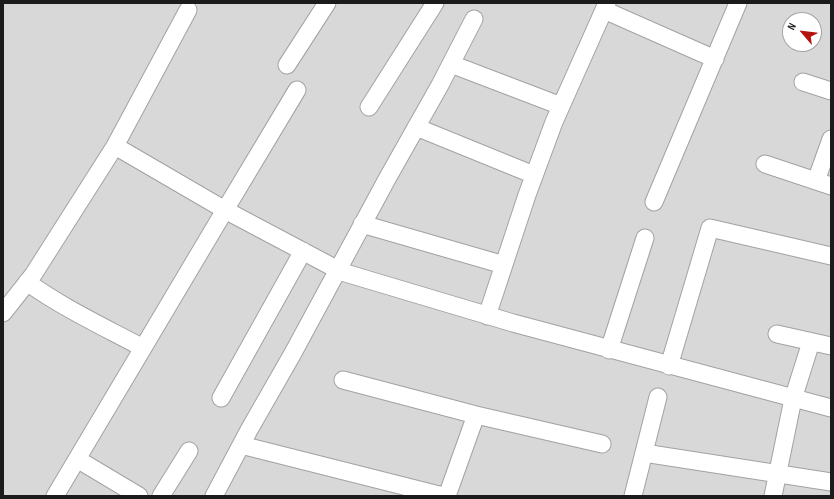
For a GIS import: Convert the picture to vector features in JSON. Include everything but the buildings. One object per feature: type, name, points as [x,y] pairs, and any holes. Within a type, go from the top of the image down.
[{"type":"street","points":[[287,65],[327,3]]},
{"type":"street","points":[[369,107],[435,3]]},
{"type":"street","points":[[654,202],[738,3]]},
{"type":"street","points":[[487,316],[534,175],[561,106],[606,6],[715,59]]},
{"type":"street","points":[[3,313],[27,282],[115,146],[188,10]]},
{"type":"street","points":[[214,496],[474,20]]},
{"type":"street","points":[[451,64],[561,106]]},
{"type":"street","points":[[803,82],[831,91]]},
{"type":"street","points":[[55,496],[297,90]]},
{"type":"street","points":[[416,127],[534,175]]},
{"type":"street","points":[[765,164],[824,184],[831,139]]},
{"type":"street","points":[[115,146],[225,210],[337,269],[487,316],[609,350],[831,408]]},
{"type":"street","points":[[362,224],[504,265]]},
{"type":"street","points":[[669,366],[710,228],[831,256]]},
{"type":"street","points":[[609,350],[644,238]]},
{"type":"street","points":[[221,398],[303,251]]},
{"type":"street","points":[[27,282],[90,320],[143,348]]},
{"type":"street","points":[[777,334],[831,346]]},
{"type":"street","points":[[773,496],[794,399],[811,342]]},
{"type":"street","points":[[342,380],[476,415],[602,444]]},
{"type":"street","points":[[633,496],[658,397]]},
{"type":"street","points":[[447,496],[476,415]]},
{"type":"street","points":[[241,445],[443,496]]},
{"type":"street","points":[[161,496],[189,451]]},
{"type":"street","points":[[644,453],[831,482]]},
{"type":"street","points":[[78,459],[139,496]]},
{"type":"shaded area","points":[[3,3],[831,3],[831,496],[3,496]]}]
